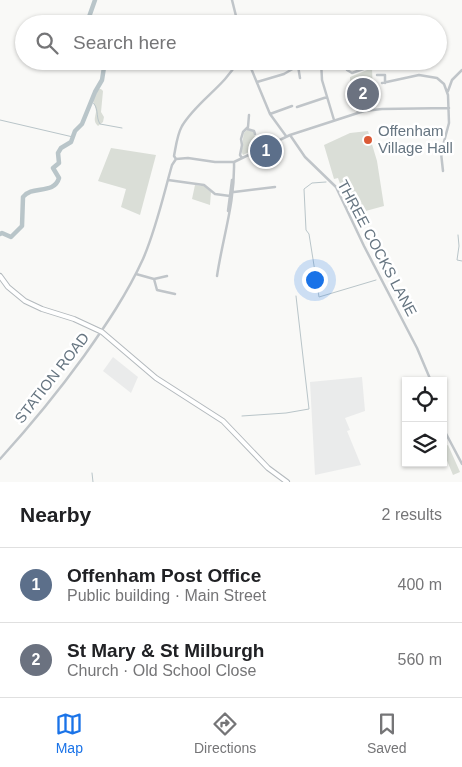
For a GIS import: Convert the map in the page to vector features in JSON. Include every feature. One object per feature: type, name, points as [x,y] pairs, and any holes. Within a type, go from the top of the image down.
[{"type":"main road","points":[[0,276],[8,287],[25,301],[40,309],[74,319],[102,332],[157,379],[222,421],[268,468],[287,482]]},
{"type":"street","points":[[232,0],[236,15]]},
{"type":"street","name":"STATION ROAD","points":[[0,459],[49,402],[102,332],[136,274],[156,224],[176,158],[174,156],[181,128],[189,115],[221,85],[232,70]]},
{"type":"street","points":[[252,70],[270,114],[286,136]]},
{"type":"street","points":[[257,82],[291,70]]},
{"type":"street","points":[[299,70],[300,78]]},
{"type":"street","points":[[322,70],[323,85],[334,120]]},
{"type":"street","points":[[349,70],[350,73],[361,70]]},
{"type":"street","points":[[443,172],[441,153],[449,123],[448,91],[450,84],[462,70]]},
{"type":"street","points":[[377,75],[384,76],[384,83],[420,75],[437,78],[448,91]]},
{"type":"street","points":[[444,84],[450,84]]},
{"type":"street","points":[[354,91],[354,102],[358,113]]},
{"type":"street","points":[[297,107],[327,97]]},
{"type":"street","points":[[270,114],[292,106]]},
{"type":"street","points":[[176,158],[224,163],[234,162],[286,136],[358,113],[382,109],[449,108]]},
{"type":"street","points":[[242,158],[240,155],[241,139],[243,132],[247,129],[249,116]]},
{"type":"street","points":[[247,129],[255,131]]},
{"type":"street","name":"THREE COCKS LANE","points":[[290,135],[306,157],[336,187],[364,246],[417,348],[429,377]]},
{"type":"street","points":[[217,276],[234,192],[234,162]]},
{"type":"street","points":[[168,180],[204,185],[215,194],[230,196]]},
{"type":"street","points":[[228,212],[232,180]]},
{"type":"street","points":[[234,192],[275,187]]},
{"type":"street","points":[[136,274],[154,279],[167,276]]},
{"type":"street","points":[[154,279],[157,290],[175,294]]},
{"type":"street","points":[[447,436],[462,464]]},
{"type":"shaded area","points":[[367,70],[372,70],[373,94],[371,108],[358,111],[354,86],[350,87],[350,77]]},
{"type":"shaded area","points":[[98,89],[103,91],[101,112],[104,117],[103,122],[98,126],[95,121],[96,111],[93,101]]},
{"type":"shaded area","points":[[247,130],[254,132],[257,148],[243,155],[241,151],[243,136]]},
{"type":"shaded area","points":[[368,131],[377,161],[384,206],[351,215],[338,178],[334,179],[324,145],[350,133]]},
{"type":"shaded area","points":[[111,148],[156,155],[140,215],[121,207],[126,189],[98,181]]},
{"type":"shaded area","points":[[195,185],[204,186],[211,192],[210,205],[192,199]]},
{"type":"shaded area","points":[[113,357],[138,377],[131,393],[103,371]]},
{"type":"shaded area","points":[[362,377],[365,411],[345,418],[350,430],[347,431],[361,465],[315,475],[310,382]]},
{"type":"shaded area","points":[[447,445],[460,472],[453,475],[447,461]]},
{"type":"waterway","points":[[90,15],[95,0]]},
{"type":"waterway","points":[[0,234],[11,237],[22,226],[23,197],[27,193],[48,188],[56,183],[59,178],[53,168],[59,163],[58,153],[61,148],[71,142],[75,131],[82,124],[102,80],[104,70]]},
{"type":"waterway","points":[[91,101],[96,106],[100,124],[122,128]]},
{"type":"waterway","points":[[0,120],[73,137]]},
{"type":"waterway","points":[[326,182],[312,183],[304,189],[306,230],[309,234],[319,297],[376,280]]},
{"type":"waterway","points":[[458,235],[457,260],[462,261]]},
{"type":"waterway","points":[[242,416],[286,413],[309,409],[296,296]]},
{"type":"waterway","points":[[92,473],[93,482]]},
{"type":"place","name":"St Mary & St Milburgh","points":[[363,94]]},
{"type":"place","name":"Offenham Village Hall","points":[[368,140]]},
{"type":"place","name":"Offenham Post Office","points":[[266,151]]}]
